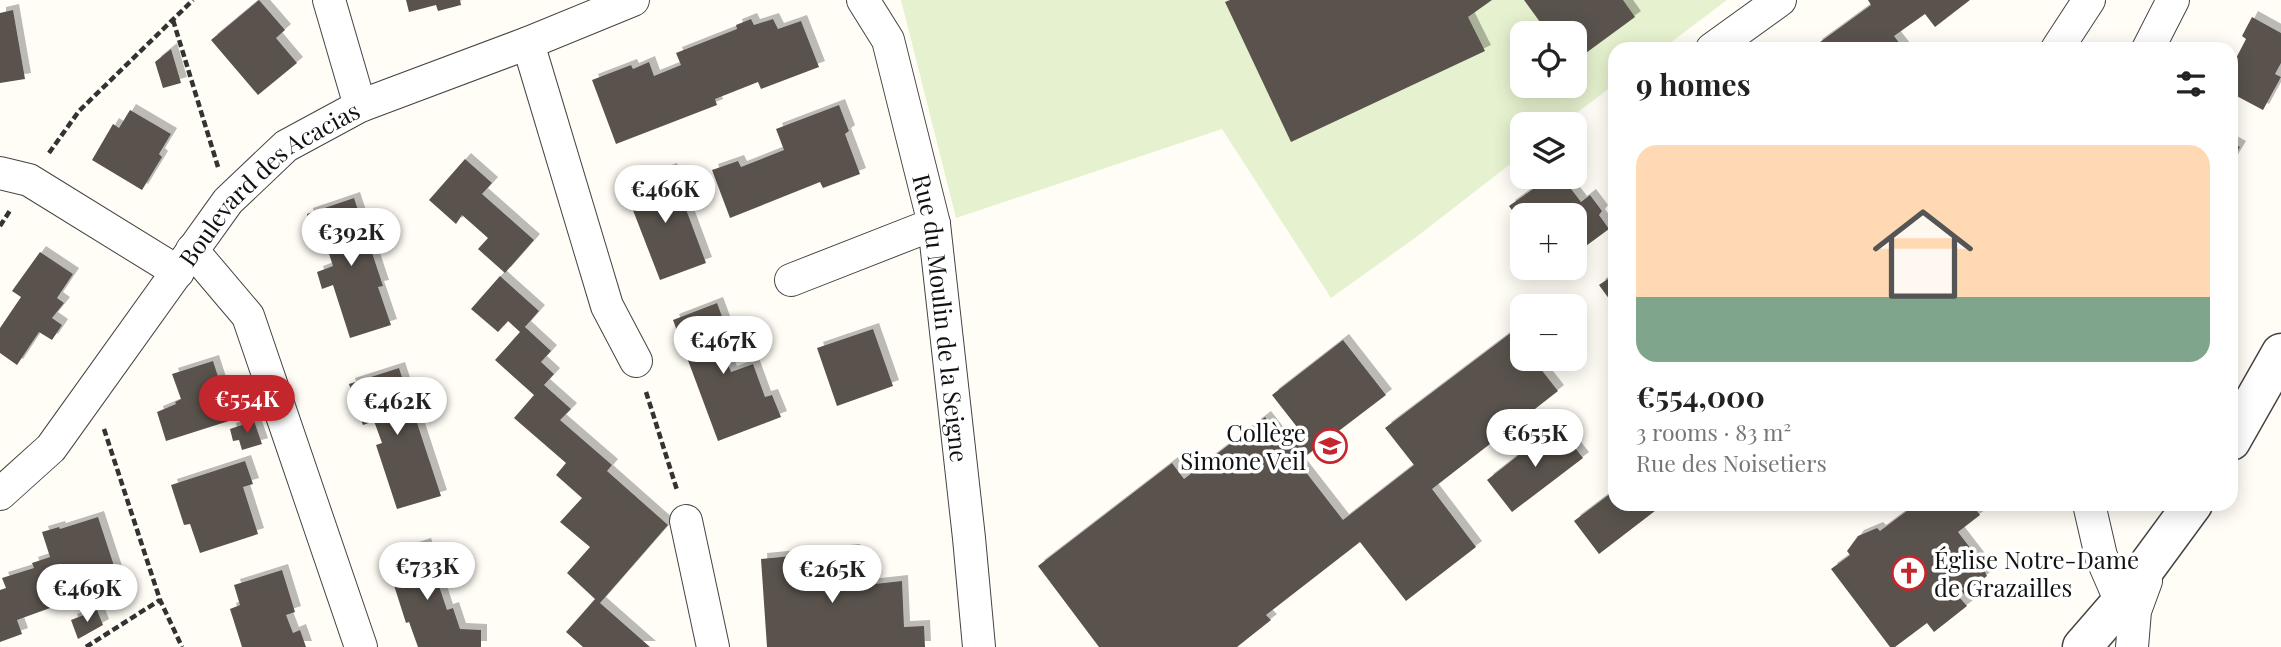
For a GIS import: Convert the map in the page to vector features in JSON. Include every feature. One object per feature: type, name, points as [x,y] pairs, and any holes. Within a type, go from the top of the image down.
[{"type":"street","points":[[329,0],[360,106]]},
{"type":"street","name":"Boulevard des Acacias","points":[[0,494],[51,448],[228,201],[286,146],[360,106],[633,0]]},
{"type":"street","name":"Rue du Moulin de la Seigne","points":[[863,0],[888,40],[934,223],[979,647]]},
{"type":"street","points":[[1723,42],[1780,0]]},
{"type":"street","points":[[2062,42],[2089,0]]},
{"type":"street","points":[[2151,42],[2172,0]]},
{"type":"street","points":[[528,43],[607,306],[636,361]]},
{"type":"street","points":[[15,176],[185,261],[247,316],[361,647]]},
{"type":"street","points":[[791,280],[934,223]]},
{"type":"street","points":[[2238,429],[2281,352]]},
{"type":"street","points":[[2091,511],[2101,556],[2121,602]]},
{"type":"street","points":[[2088,644],[2188,511]]},
{"type":"street","points":[[686,521],[711,642]]},
{"type":"street","points":[[2132,647],[2135,611],[2155,557]]},
{"type":"path","points":[[0,226],[15,176],[193,0]]},
{"type":"path","points":[[173,20],[228,201]]},
{"type":"path","points":[[636,361],[686,521]]},
{"type":"path","points":[[92,392],[160,600],[182,647]]},
{"type":"path","points":[[86,647],[160,600]]},
{"type":"green space","points":[[901,0],[1727,0],[1671,42],[1608,42],[1608,89],[1578,112],[1510,112],[1510,164],[1415,238],[1331,298],[1222,129],[956,218]]},
{"type":"building","points":[[259,0],[285,30],[276,38],[297,63],[258,95],[211,40]]},
{"type":"building","points":[[406,0],[460,0],[461,5],[438,11],[436,5],[409,12]]},
{"type":"building","points":[[1492,0],[1468,17],[1485,51],[1291,142],[1225,2]]},
{"type":"building","points":[[1524,0],[1623,0],[1635,17],[1587,52],[1587,21],[1539,21]]},
{"type":"building","points":[[1868,0],[1970,0],[1935,27],[1925,14],[1894,36],[1899,42],[1820,42],[1871,5]]},
{"type":"building","points":[[13,10],[25,79],[0,83],[0,13]]},
{"type":"building","points":[[2252,17],[2281,33],[2281,63],[2275,74],[2281,77],[2263,110],[2238,97],[2238,54],[2246,39],[2242,36]]},
{"type":"building","points":[[751,19],[754,25],[773,19],[778,29],[801,21],[819,67],[761,89],[758,82],[715,99],[717,105],[616,144],[592,80],[631,65],[633,69],[649,62],[654,76],[681,65],[676,53],[737,29],[736,25]]},
{"type":"building","points":[[171,49],[181,83],[163,88],[155,62]]},
{"type":"building","points":[[839,105],[849,131],[845,134],[860,174],[823,188],[820,182],[730,218],[712,170],[738,161],[741,167],[784,150],[776,129]]},
{"type":"building","points":[[130,110],[171,134],[159,154],[162,157],[142,190],[92,160],[113,124],[119,128]]},
{"type":"building","points":[[465,159],[492,183],[482,194],[534,240],[505,273],[478,249],[488,238],[462,215],[456,224],[429,200]]},
{"type":"building","points":[[671,169],[706,263],[660,280],[624,187]]},
{"type":"building","points":[[1533,189],[1571,189],[1581,202],[1590,195],[1602,211],[1599,215],[1608,230],[1587,245],[1587,203],[1513,203]]},
{"type":"building","points":[[354,198],[383,286],[378,287],[391,325],[350,338],[333,285],[322,289],[317,272],[333,266],[321,229],[312,232],[307,214]]},
{"type":"building","points":[[40,252],[73,274],[57,298],[64,303],[52,318],[62,325],[52,340],[39,332],[17,365],[0,353],[0,328],[21,297],[12,291]]},
{"type":"building","points":[[500,276],[539,311],[525,327],[551,351],[541,362],[554,374],[544,385],[571,409],[560,420],[612,465],[607,471],[668,525],[600,603],[650,647],[583,647],[566,632],[595,599],[567,573],[590,547],[560,522],[582,498],[556,475],[566,463],[514,418],[534,395],[495,360],[520,332],[508,321],[498,332],[471,309]]},
{"type":"building","points":[[1608,279],[1608,297],[1599,285]]},
{"type":"building","points":[[717,303],[736,354],[725,357],[731,372],[753,364],[765,397],[772,395],[781,417],[718,441],[673,320]]},
{"type":"building","points":[[873,329],[893,386],[837,406],[817,348]]},
{"type":"building","points":[[1510,334],[1510,371],[1542,371],[1558,391],[1432,489],[1476,547],[1406,601],[1360,542],[1266,615],[1271,620],[1237,647],[1099,647],[1038,566],[1172,463],[1184,479],[1265,417],[1289,448],[1304,436],[1272,395],[1343,340],[1386,395],[1298,462],[1343,520],[1414,465],[1385,428]]},
{"type":"building","points":[[213,361],[232,420],[166,441],[157,412],[181,399],[172,374]]},
{"type":"building","points":[[399,368],[441,496],[397,509],[376,445],[382,443],[374,421],[363,425],[349,384]]},
{"type":"building","points":[[254,421],[262,444],[242,450],[239,440],[233,441],[230,429]]},
{"type":"building","points":[[1557,425],[1583,458],[1512,512],[1487,480]]},
{"type":"building","points":[[245,461],[253,484],[243,487],[258,534],[200,553],[190,524],[184,525],[171,485]]},
{"type":"building","points":[[1608,495],[1608,511],[1655,511],[1599,554],[1574,521]]},
{"type":"building","name":"Église Notre-Dame de Grazailles","points":[[1907,511],[1977,511],[1980,515],[1958,532],[1978,558],[1987,576],[1959,597],[1967,606],[1934,632],[1927,623],[1895,647],[1890,647],[1831,569],[1850,555],[1847,551],[1858,536],[1877,528],[1880,531]]},
{"type":"building","points":[[98,517],[118,578],[94,586],[88,569],[57,579],[60,587],[44,592],[50,608],[17,620],[22,634],[0,642],[0,590],[6,588],[2,578],[34,568],[32,563],[50,557],[42,532]]},
{"type":"building","points":[[425,544],[447,610],[453,608],[460,629],[481,630],[481,647],[418,647],[409,622],[406,623],[385,557]]},
{"type":"building","points":[[854,550],[856,586],[902,581],[904,627],[924,626],[925,647],[767,647],[761,559]]},
{"type":"building","points":[[282,570],[295,612],[286,615],[293,633],[300,630],[306,647],[242,647],[230,609],[240,605],[234,585]]},
{"type":"building","points":[[97,610],[103,625],[78,639],[71,620]]},
{"type":"place","name":"Collège Simone Veil","points":[[1330,446]]},
{"type":"place","name":"Église Notre-Dame de Grazailles","points":[[1909,573]]}]
